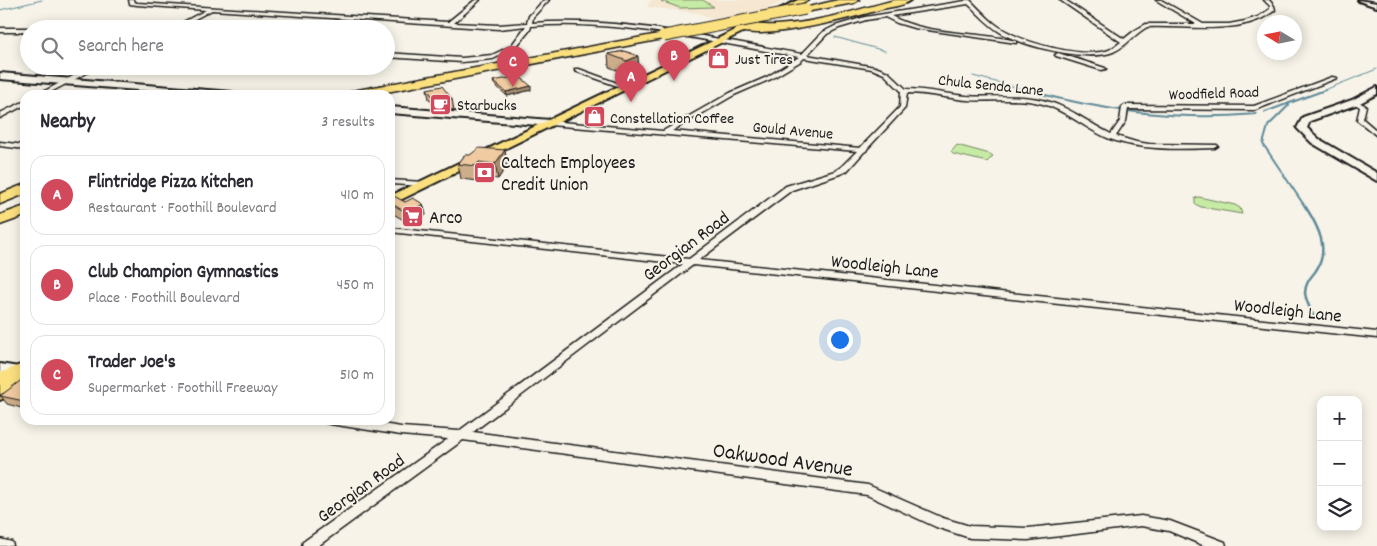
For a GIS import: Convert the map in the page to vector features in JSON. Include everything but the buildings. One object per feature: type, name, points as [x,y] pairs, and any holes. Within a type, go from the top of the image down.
[{"type":"highway","points":[[378,90],[854,0]]},
{"type":"highway","points":[[395,96],[678,41],[804,9],[889,0]]},
{"type":"highway","points":[[741,28],[805,26],[906,0]]},
{"type":"highway","points":[[0,199],[20,191]]},
{"type":"highway","points":[[0,205],[20,198]]},
{"type":"highway","points":[[0,220],[20,213]]},
{"type":"highway","points":[[0,225],[20,218]]},
{"type":"main road","points":[[395,198],[717,40],[793,0]]},
{"type":"main road","points":[[741,28],[804,9]]},
{"type":"main road","points":[[395,191],[545,123]]},
{"type":"main road","points":[[0,382],[20,375]]},
{"type":"main road","points":[[0,393],[20,377]]},
{"type":"street","points":[[131,0],[132,3],[137,4],[386,20]]},
{"type":"street","points":[[449,24],[478,0]]},
{"type":"street","points":[[395,55],[462,60],[485,58],[504,52],[513,47],[528,30],[531,17],[547,0]]},
{"type":"street","points":[[1062,0],[1124,41]]},
{"type":"street","points":[[1158,0],[1202,26]]},
{"type":"street","points":[[664,133],[732,94],[769,78],[805,56],[829,30],[853,22],[968,1],[1009,35],[1059,50],[1086,54],[1108,53],[1146,26],[1232,25],[1269,14],[1273,8],[1266,0]]},
{"type":"street","points":[[1361,0],[1377,5]]},
{"type":"street","points":[[190,20],[212,9]]},
{"type":"street","points":[[887,16],[902,23],[961,34],[996,37],[1103,68]]},
{"type":"street","points":[[395,21],[499,27],[561,22],[630,26],[880,70],[904,90]]},
{"type":"street","points":[[0,30],[20,30]]},
{"type":"street","points":[[996,37],[1009,35]]},
{"type":"street","points":[[578,70],[621,86]]},
{"type":"street","points":[[50,90],[80,75]]},
{"type":"street","points":[[0,76],[173,90]]},
{"type":"street","name":"Woodfield Road","points":[[1112,137],[1123,121],[1124,108],[1131,106],[1255,108],[1334,78]]},
{"type":"street","points":[[0,81],[118,90]]},
{"type":"street","name":"Chula Senda Lane","points":[[904,90],[928,91],[970,98],[1038,101],[1057,107],[1112,137],[1132,143],[1161,147],[1215,146]]},
{"type":"street","name":"Georgian Road","points":[[308,546],[460,436],[789,188],[802,182],[834,175],[844,169],[903,107],[904,90]]},
{"type":"street","points":[[1377,90],[1355,102],[1306,119],[1302,128],[1309,136],[1357,163],[1377,178]]},
{"type":"street","points":[[1355,102],[1363,106],[1360,120],[1377,134]]},
{"type":"street","points":[[0,116],[20,106]]},
{"type":"street","name":"Gould Avenue","points":[[395,110],[864,150]]},
{"type":"street","points":[[0,144],[20,146]]},
{"type":"street","points":[[395,182],[424,184]]},
{"type":"street","name":"Woodleigh Lane","points":[[395,230],[694,260],[1377,335]]},
{"type":"street","points":[[0,369],[20,373]]},
{"type":"street","name":"Oakwood Avenue","points":[[366,425],[868,490],[940,523],[970,532],[1028,534],[1148,522],[1170,526],[1220,546]]},
{"type":"street","points":[[0,545],[7,546]]},
{"type":"shaded area","points":[[651,0],[786,0],[758,14],[722,21],[697,13],[647,7]]},
{"type":"green space","points":[[703,0],[714,7],[680,8],[661,1]]},
{"type":"green space","points":[[957,145],[993,156],[987,162],[953,154],[951,152]]},
{"type":"green space","points":[[1199,197],[1235,205],[1240,208],[1242,214],[1201,207],[1195,204],[1195,198]]},
{"type":"waterway","points":[[0,10],[42,0]]},
{"type":"waterway","points":[[835,37],[885,51]]},
{"type":"waterway","points":[[1322,91],[1377,69]]},
{"type":"waterway","points":[[973,76],[1030,91]]},
{"type":"waterway","points":[[1026,90],[1030,91]]},
{"type":"waterway","points":[[1265,112],[1325,90]]},
{"type":"waterway","points":[[1030,91],[1111,109],[1168,115],[1226,116],[1256,114]]},
{"type":"waterway","points":[[1289,105],[1268,126],[1263,144],[1306,208]]},
{"type":"waterway","points":[[1305,206],[1318,230],[1322,247],[1320,264],[1308,281],[1305,290],[1306,300],[1315,319]]},
{"type":"place","name":"Just Tires","points":[[719,58]]},
{"type":"place","name":"Club Champion Gymnastics","points":[[674,81]]},
{"type":"place","name":"Trader Joe's","points":[[513,87]]},
{"type":"place","name":"Flintridge Pizza Kitchen","points":[[631,102]]},
{"type":"place","name":"Starbucks","points":[[441,104]]},
{"type":"place","name":"Constellation Coffee","points":[[594,117]]},
{"type":"place","name":"Caltech Employees Credit Union","points":[[485,172]]},
{"type":"place","name":"Arco","points":[[413,216]]}]
